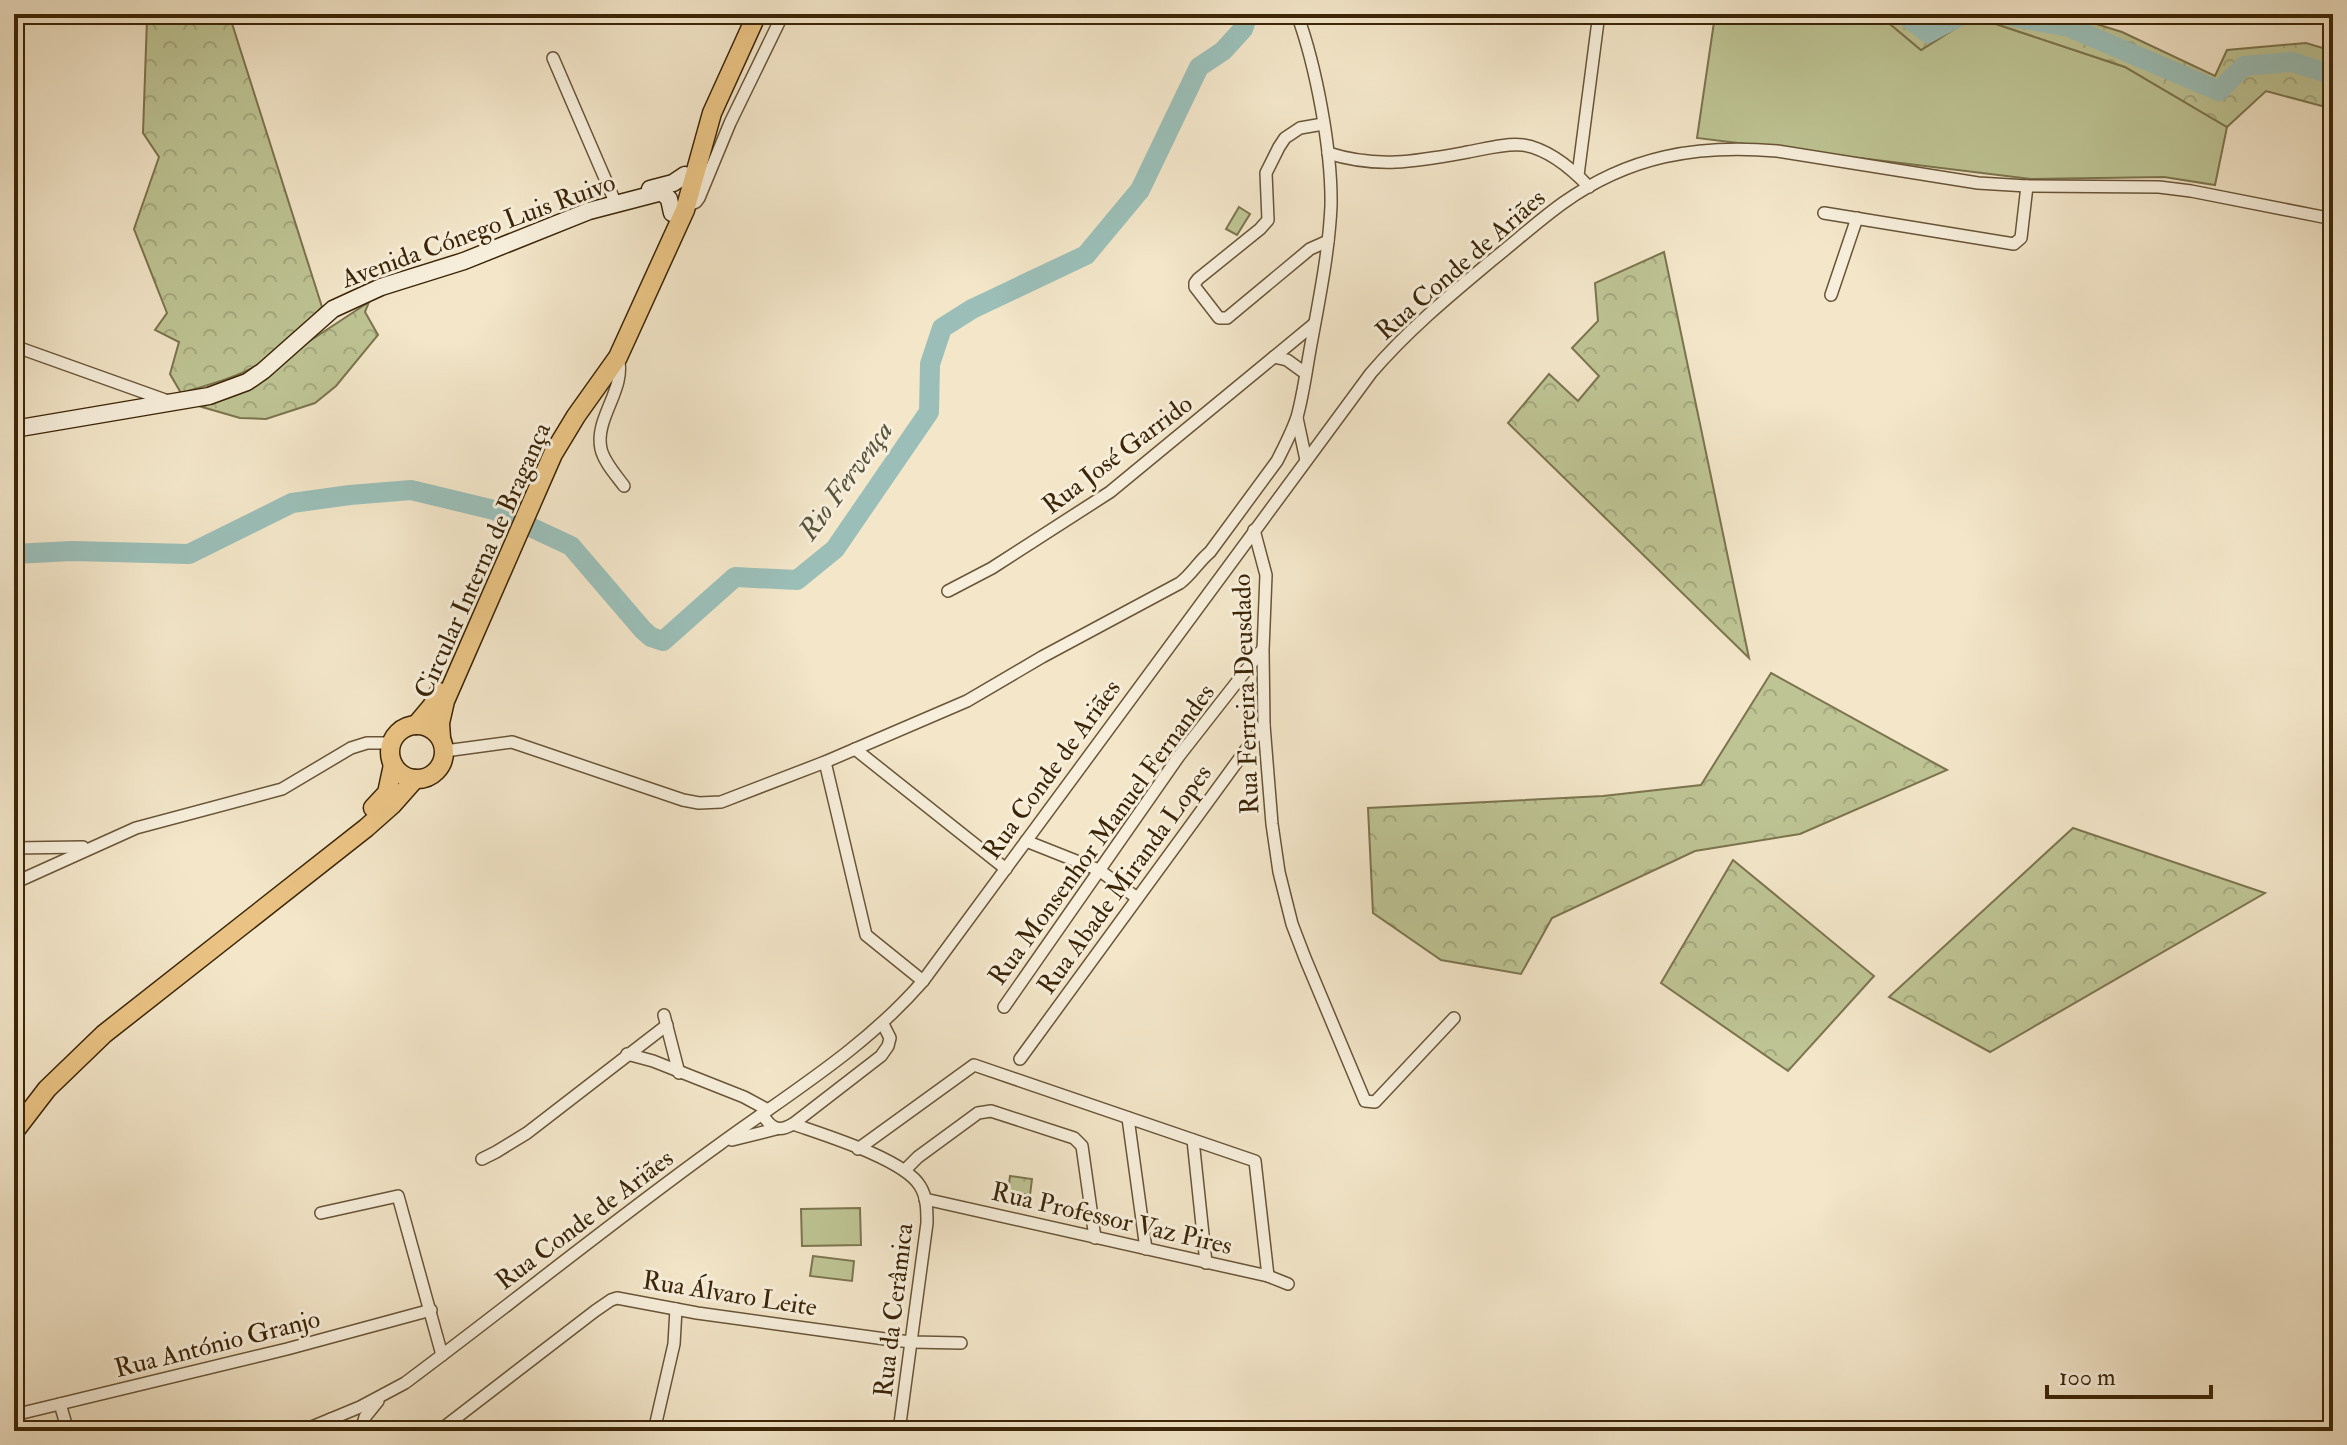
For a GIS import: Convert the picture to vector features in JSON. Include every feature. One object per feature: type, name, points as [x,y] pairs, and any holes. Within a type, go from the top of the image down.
[{"type":"main road","name":"Circular Interna de Bragança","points":[[416,725],[432,706],[492,582],[557,431],[606,360],[680,209],[699,120],[747,14]]},
{"type":"main road","name":"Circular Interna de Bragança","points":[[541,472],[618,357],[680,209],[712,113],[757,14]]},
{"type":"main road","name":"Circular Interna de Bragança","points":[[443,744],[440,723],[445,701],[492,582]]},
{"type":"main road","points":[[14,1120],[45,1082],[94,1034],[345,834],[373,808],[387,793],[393,765],[391,743],[396,734],[403,728],[416,725],[430,728],[443,744],[443,760],[432,774],[424,778],[406,777],[393,765]]},
{"type":"main road","points":[[14,1132],[47,1089],[104,1034],[366,828],[415,779]]},
{"type":"street","points":[[639,197],[662,192],[680,209],[696,202],[783,14]]},
{"type":"street","points":[[443,744],[512,742],[683,800],[710,804],[721,802],[825,762],[967,701],[1192,574],[1277,461],[1297,418],[1315,323],[1331,202],[1323,124],[1297,14]]},
{"type":"street","points":[[1578,175],[1598,21]]},
{"type":"street","points":[[553,58],[616,204]]},
{"type":"street","points":[[1323,124],[1300,128],[1285,138],[1266,173],[1268,220],[1198,279],[1195,287],[1219,318],[1227,318],[1310,249],[1328,241]]},
{"type":"street","points":[[1328,153],[1345,159],[1402,163],[1521,145],[1547,153],[1578,175],[1589,187]]},
{"type":"street","name":"Rua Conde de Ariães","points":[[302,1431],[325,1425],[405,1383],[720,1143],[788,1097],[883,1024],[923,981],[1371,373],[1433,311],[1536,224],[1589,187],[1648,161],[1677,153],[1708,149],[1777,151],[1931,177],[2027,186],[2180,190],[2333,219]]},
{"type":"street","name":"Avenida Cónego Luis Ruivo","points":[[14,429],[209,396],[247,382],[333,309],[381,287],[464,261],[589,211],[639,197],[650,189],[673,183],[685,175]]},
{"type":"street","points":[[1824,213],[2014,244],[2021,238],[2027,186]]},
{"type":"street","points":[[1831,295],[1857,218]]},
{"type":"street","name":"Rua José Garrido","points":[[948,591],[992,568],[1110,492],[1315,323]]},
{"type":"street","points":[[14,346],[172,402]]},
{"type":"street","points":[[618,357],[620,373],[602,428],[600,444],[603,455],[624,486]]},
{"type":"street","points":[[1274,357],[1287,360],[1305,373]]},
{"type":"street","points":[[1297,418],[1306,460]]},
{"type":"street","points":[[1277,461],[1294,477]]},
{"type":"street","name":"Rua Ferreira Deusdado","points":[[1254,530],[1266,575],[1264,725],[1279,872],[1292,924],[1365,1101],[1375,1102],[1454,1018]]},
{"type":"street","points":[[1210,552],[1227,565]]},
{"type":"street","points":[[1192,574],[1212,586]]},
{"type":"street","name":"Rua Monsenhor Manuel Fernandes","points":[[1004,1007],[1179,756],[1263,650]]},
{"type":"street","name":"Rua Abade Miranda Lopes","points":[[1020,1059],[1264,725]]},
{"type":"street","points":[[14,883],[136,828],[282,789],[351,748],[367,743],[391,743]]},
{"type":"street","points":[[855,749],[1006,869]]},
{"type":"street","points":[[825,762],[866,935],[923,981]]},
{"type":"street","points":[[1026,841],[1099,870],[1137,898]]},
{"type":"street","points":[[14,848],[91,847]]},
{"type":"street","points":[[482,1159],[535,1127],[665,1020],[679,1073]]},
{"type":"street","points":[[720,1143],[785,1129],[792,1120],[881,1056],[890,1038],[883,1024]]},
{"type":"street","points":[[627,1054],[744,1097],[905,1170],[978,1113],[991,1111],[1074,1138],[1082,1146],[1095,1238]]},
{"type":"street","points":[[858,1149],[974,1065],[1255,1161],[1268,1276]]},
{"type":"street","points":[[788,1097],[792,1120]]},
{"type":"street","points":[[768,1110],[770,1127],[776,1129]]},
{"type":"street","points":[[1128,1118],[1146,1249]]},
{"type":"street","points":[[1193,1140],[1206,1263]]},
{"type":"street","name":"Rua da Cerâmica","points":[[899,1431],[927,1223],[922,1189],[905,1170]]},
{"type":"street","points":[[321,1213],[398,1196],[442,1355]]},
{"type":"street","name":"Rua Professor Vaz Pires","points":[[925,1199],[1268,1276],[1288,1284]]},
{"type":"street","name":"Rua Álvaro Leite","points":[[439,1431],[611,1300],[626,1299],[676,1309],[911,1342],[961,1343]]},
{"type":"street","points":[[654,1431],[674,1344],[676,1309]]},
{"type":"street","name":"Rua António Granjo","points":[[14,1415],[287,1349],[431,1310]]},
{"type":"street","points":[[361,1431],[365,1417],[382,1397]]},
{"type":"street","points":[[60,1404],[68,1431]]},
{"type":"street","points":[[325,1425],[344,1431]]},
{"type":"green space","points":[[114,14],[229,14],[322,307],[285,345],[260,364],[181,393],[170,374],[179,342],[155,330],[167,313],[134,229],[159,157],[143,133],[147,19],[119,18]]},
{"type":"green space","points":[[1671,14],[1878,14],[1921,50],[1967,21],[1978,18],[2125,67],[2227,127],[2215,185],[2164,177],[2031,179],[1697,138],[1714,22]]},
{"type":"green space","points":[[1878,14],[2064,14],[2122,32],[2215,76],[2227,50],[2306,43],[2333,51],[2333,109],[2266,91],[2227,127],[2125,67],[1978,18],[1967,21],[1921,50]]},
{"type":"green space","points":[[1239,207],[1250,214],[1237,235],[1226,229]]},
{"type":"green space","points":[[1664,252],[1749,658],[1508,423],[1549,374],[1578,401],[1599,376],[1572,348],[1598,321],[1595,283]]},
{"type":"green space","points":[[369,302],[365,312],[378,335],[336,386],[315,403],[266,419],[240,418],[202,407],[266,379],[302,346]]},
{"type":"green space","points":[[1771,673],[1947,770],[1800,834],[1695,851],[1552,918],[1521,974],[1441,960],[1373,913],[1368,808],[1603,796],[1701,785]]},
{"type":"green space","points":[[2073,828],[2265,893],[1990,1052],[1889,997]]},
{"type":"green space","points":[[1733,860],[1874,976],[1788,1071],[1661,983]]},
{"type":"green space","points":[[1010,1176],[1032,1179],[1030,1195],[1008,1192]]},
{"type":"green space","points":[[860,1208],[861,1245],[802,1246],[801,1209]]},
{"type":"green space","points":[[813,1256],[854,1261],[852,1281],[810,1276]]},
{"type":"waterway","name":"Rio Fervença","points":[[14,554],[72,551],[189,554],[292,503],[411,490],[494,510],[571,546],[643,630],[663,641],[735,577],[797,580],[835,549],[929,412],[930,364],[942,328],[972,309],[1086,255],[1140,190],[1199,67],[1223,51],[1243,29],[1248,14]]},
{"type":"waterway","name":"Rio Fervença","points":[[1903,14],[1928,33],[1964,14]]},
{"type":"waterway","name":"Rio Fervença","points":[[1998,14],[2069,27],[2219,91],[2244,66],[2292,62],[2333,75]]}]
